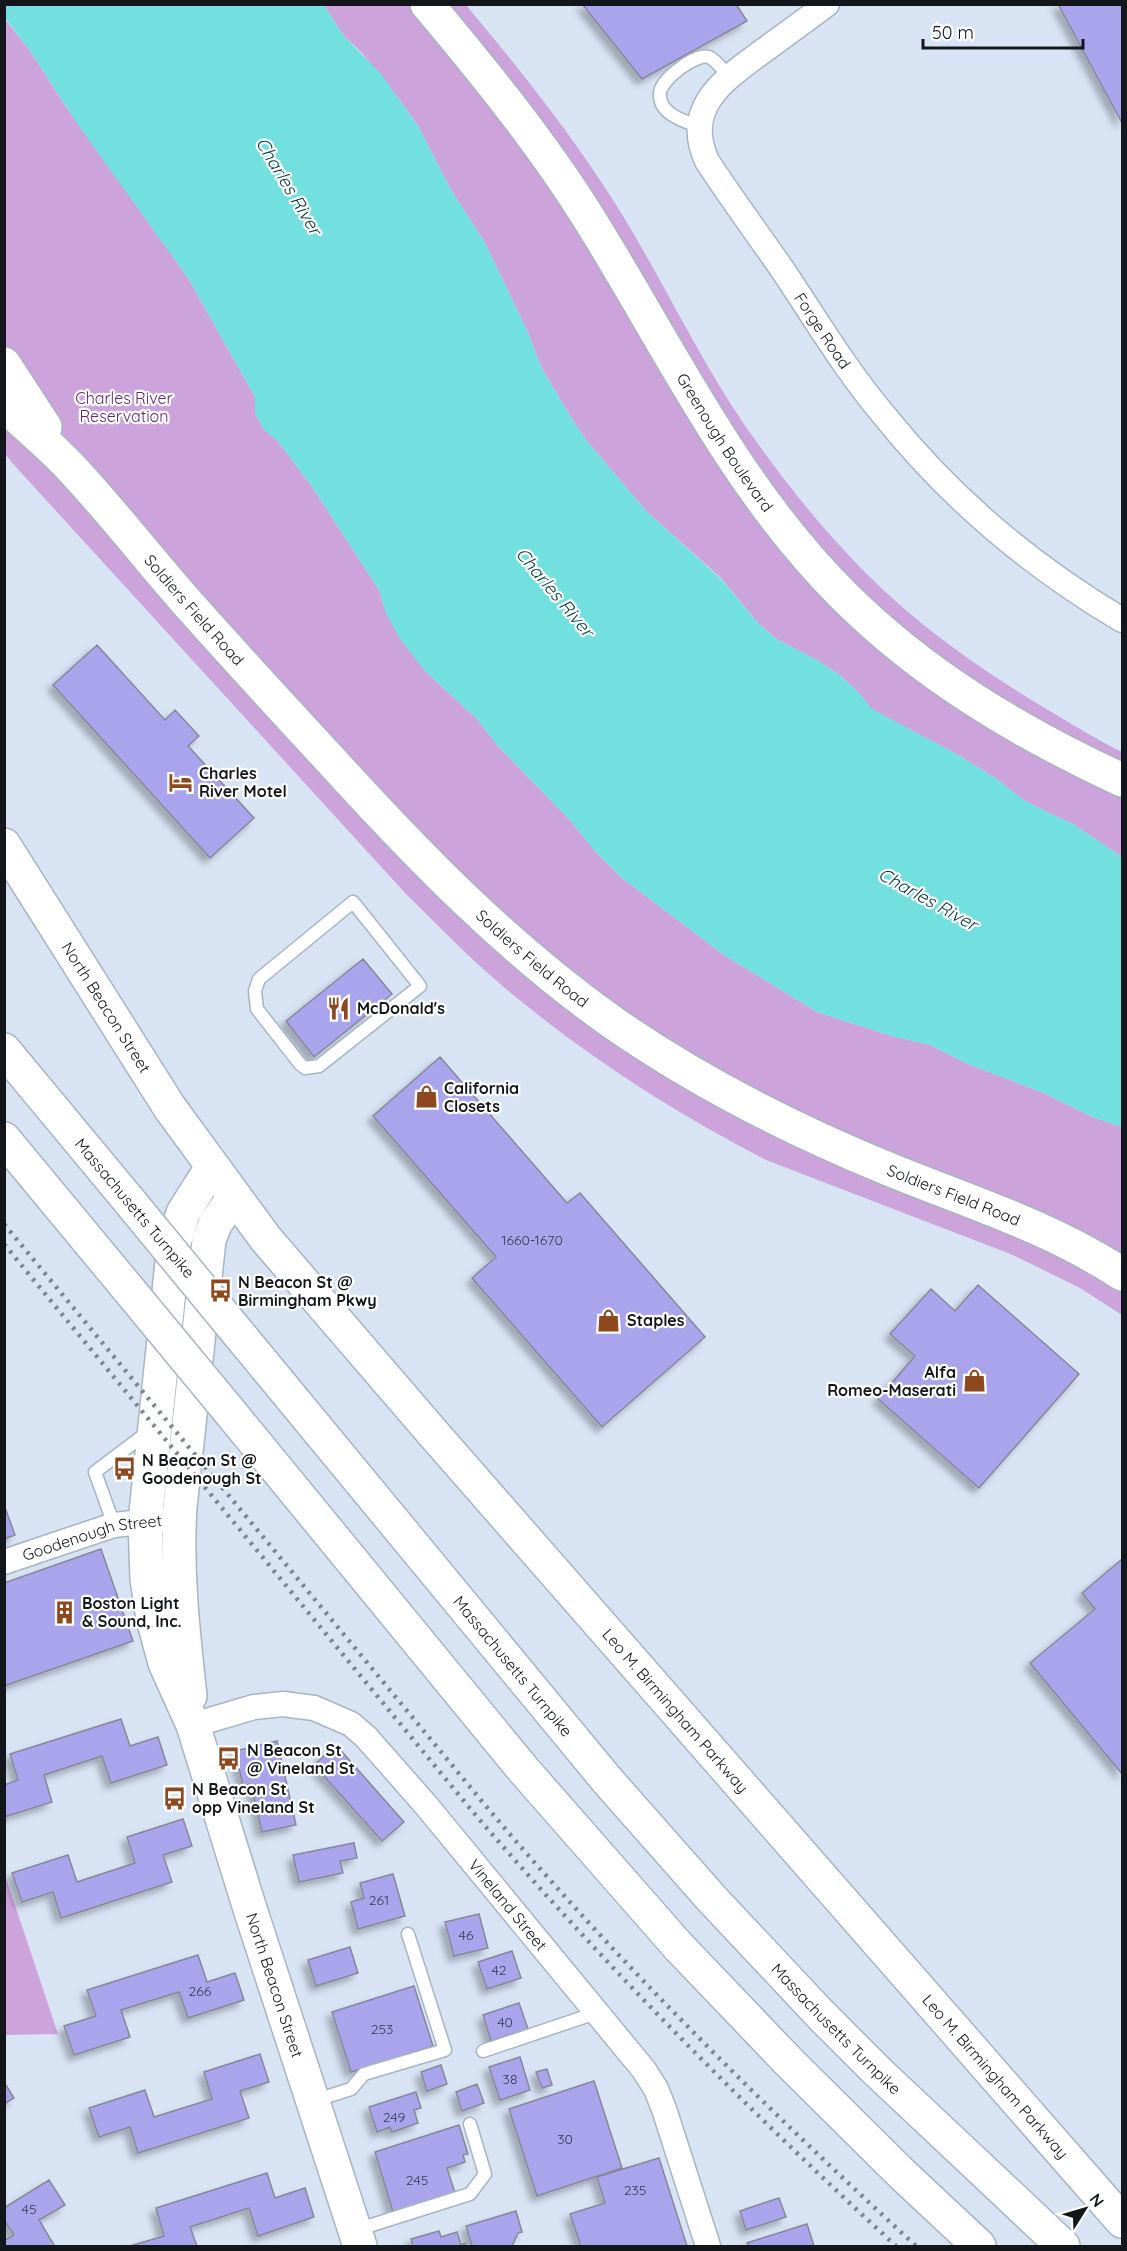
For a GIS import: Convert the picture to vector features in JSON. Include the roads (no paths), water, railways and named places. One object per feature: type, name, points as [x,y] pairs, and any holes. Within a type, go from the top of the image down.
[{"type":"main road","name":"Greenough Boulevard","points":[[427,4],[558,170],[589,218],[711,425],[747,478],[804,553],[843,596],[884,633],[962,694],[1045,742],[1122,780]]},
{"type":"main road","name":"Soldiers Field Road","points":[[4,364],[72,469]]},
{"type":"main road","name":"Soldiers Field Road","points":[[4,405],[72,469],[247,670],[413,850],[485,920],[566,987],[649,1046],[749,1106],[888,1169],[1036,1227],[1097,1258],[1122,1274]]},
{"type":"main road","name":"North Beacon Street","points":[[4,846],[170,1108],[234,1197],[215,1224],[209,1240],[180,1518],[179,1595],[193,1725]]},
{"type":"main road","name":"Massachusetts Turnpike","points":[[4,1050],[607,1780],[712,1899],[877,2071],[1063,2247]]},
{"type":"main road","points":[[4,1139],[522,1768],[678,1946],[796,2069],[979,2247]]},
{"type":"main road","name":"North Beacon Street","points":[[212,1167],[186,1208],[175,1238],[154,1428],[129,1523],[147,1579],[153,1619],[165,1663],[193,1725],[250,1912],[357,2238]]},
{"type":"main road","name":"Leo M. Birmingham Parkway","points":[[234,1197],[300,1279],[432,1432],[1122,2221]]},
{"type":"street","points":[[699,126],[706,104],[716,89],[827,4]]},
{"type":"street","name":"Forge Road","points":[[699,126],[700,143],[714,171],[847,366],[902,437],[944,483],[1010,544],[1065,584],[1122,620]]},
{"type":"street","name":"Goodenough Street","points":[[4,1562],[129,1523],[180,1518]]},
{"type":"street","name":"Vineland Street","points":[[193,1725],[254,1707],[283,1704],[324,1711],[351,1724],[366,1737],[425,1804],[644,2070],[656,2089],[664,2109],[708,2247]]},
{"type":"lane","points":[[699,126],[681,122],[668,111],[661,100],[660,92],[664,82],[684,65],[702,56],[711,58],[729,77]]},
{"type":"lane","points":[[353,902],[420,986],[320,1066],[305,1068],[257,1009],[255,991],[259,979],[353,902]]},
{"type":"lane","points":[[129,1523],[96,1472],[154,1428]]},
{"type":"lane","points":[[312,2101],[351,2089],[364,2074],[445,2050],[408,1934]]},
{"type":"lane","points":[[483,2051],[597,2013]]},
{"type":"lane","points":[[357,2238],[470,2194],[484,2174],[470,2124]]},
{"type":"water","name":"Charles River","points":[[5,4],[324,5],[343,35],[381,74],[418,126],[450,188],[485,243],[529,335],[541,367],[570,416],[586,440],[647,512],[721,579],[757,622],[775,638],[841,676],[872,709],[960,756],[998,780],[1022,799],[1073,824],[1122,857],[1122,1127],[1093,1117],[1044,1093],[968,1064],[930,1045],[892,1036],[817,1012],[724,955],[622,878],[595,851],[569,819],[497,745],[477,719],[425,671],[400,639],[386,613],[379,590],[313,488],[277,440],[264,430],[255,413],[255,397],[188,278],[5,18]]},
{"type":"railway","points":[[4,1224],[536,1864],[694,2033],[916,2246]]},
{"type":"railway","points":[[4,1244],[473,1812],[523,1869],[574,1926],[731,2089],[896,2246]]},
{"type":"place","name":"Charles River Motel","points":[[181,782]]},
{"type":"place","name":"McDonald's","points":[[339,1008]]},
{"type":"place","name":"California Closets","points":[[426,1097]]},
{"type":"place","name":"N Beacon St @ Birmingham Pkwy","points":[[220,1291]]},
{"type":"place","name":"Staples","points":[[609,1320]]},
{"type":"place","name":"Alfa Romeo-Maserati","points":[[974,1381]]},
{"type":"place","name":"N Beacon St @ Goodenough St","points":[[124,1469]]},
{"type":"place","name":"Boston Light & Sound, Inc.","points":[[64,1612]]},
{"type":"place","name":"N Beacon St @ Vineland St","points":[[229,1759]]},
{"type":"place","name":"N Beacon St opp Vineland St","points":[[174,1798]]},
{"type":"park label","name":"Charles River Reservation","points":[[124,407]]}]
